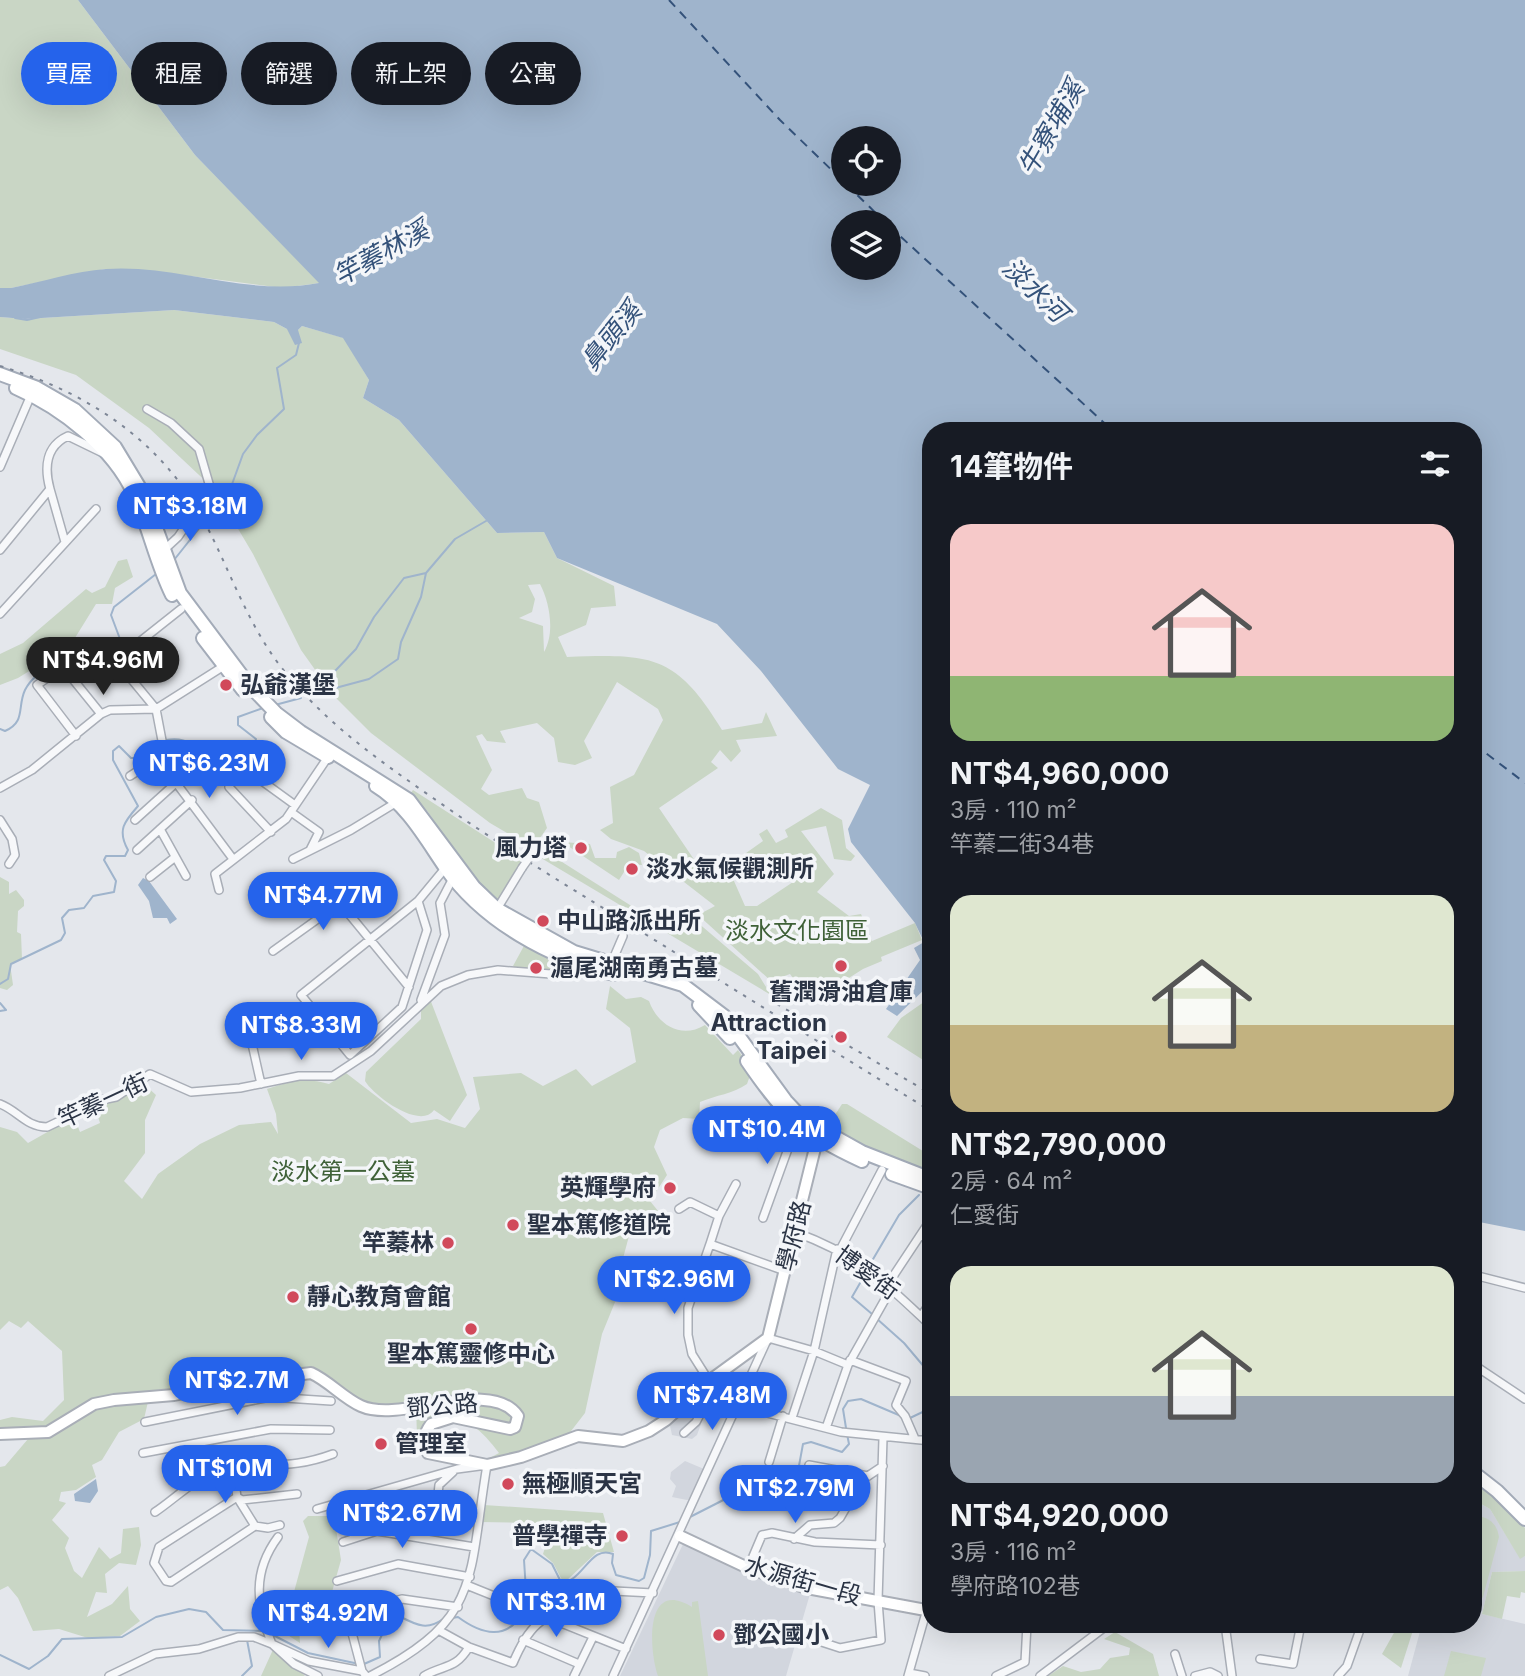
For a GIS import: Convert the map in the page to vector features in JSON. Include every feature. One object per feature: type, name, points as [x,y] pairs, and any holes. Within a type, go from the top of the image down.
[{"type":"main road","points":[[0,374],[35,387],[75,410],[115,447],[144,495],[158,549]]},
{"type":"main road","points":[[0,383],[31,395],[68,418],[104,453],[134,494],[181,608],[286,732],[397,802],[451,869],[518,933],[591,968],[677,991],[700,1006],[720,1025],[769,1093],[817,1135],[882,1170],[922,1185]]},
{"type":"main road","points":[[167,575],[227,665]]},
{"type":"main road","points":[[274,715],[409,800],[451,869]]},
{"type":"main road","points":[[494,912],[564,947],[611,965],[683,985],[707,1001],[724,1016],[802,1123]]},
{"type":"main road","points":[[817,1135],[922,1175]]},
{"type":"main road","points":[[1482,1469],[1525,1507]]},
{"type":"main road","points":[[1482,1479],[1525,1519]]},
{"type":"street","points":[[0,467],[31,395]]},
{"type":"street","points":[[147,409],[171,423],[199,449],[210,487],[201,501]]},
{"type":"street","points":[[65,542],[45,472],[48,456],[62,439],[68,436],[104,453]]},
{"type":"street","points":[[0,550],[50,489]]},
{"type":"street","points":[[0,614],[96,509]]},
{"type":"street","points":[[158,549],[178,537],[193,515]]},
{"type":"street","points":[[76,736],[37,685],[63,667],[123,655],[181,608]]},
{"type":"street","points":[[114,658],[156,709],[164,762],[233,859]]},
{"type":"street","points":[[0,788],[32,770],[101,714],[110,710],[156,709],[227,665]]},
{"type":"street","points":[[63,667],[101,714]]},
{"type":"street","points":[[219,890],[215,874],[271,832],[293,808],[328,757]]},
{"type":"street","points":[[233,760],[319,832],[310,850]]},
{"type":"street","points":[[135,820],[205,761]]},
{"type":"street","points":[[130,776],[150,763],[164,762]]},
{"type":"street","points":[[229,787],[271,832]]},
{"type":"street","points":[[137,850],[192,800]]},
{"type":"street","points":[[293,859],[351,830],[397,802]]},
{"type":"street","points":[[0,820],[12,839],[15,855],[9,864]]},
{"type":"street","points":[[160,829],[186,876]]},
{"type":"street","points":[[494,912],[536,848]]},
{"type":"street","points":[[149,877],[174,858]]},
{"type":"street","points":[[418,901],[427,930],[402,1007],[350,1055],[300,996],[418,901],[451,869]]},
{"type":"street","points":[[421,1000],[445,934],[440,903],[451,869]]},
{"type":"street","points":[[273,951],[340,903],[409,986]]},
{"type":"street","points":[[611,965],[623,936]]},
{"type":"street","name":"竿蓁一街","points":[[0,1104],[10,1107],[19,1118],[47,1127],[70,1116],[86,1102],[116,1097],[150,1074],[191,1092],[261,1084],[299,1076],[333,1076],[371,1051],[441,986],[468,975],[498,970],[551,974],[591,968]]},
{"type":"street","points":[[261,1084],[250,1035],[279,1029]]},
{"type":"street","points":[[763,1218],[789,1146],[802,1123]]},
{"type":"street","name":"學府路","points":[[613,1676],[740,1406],[768,1338],[817,1135]]},
{"type":"street","points":[[792,1418],[814,1351],[838,1250],[882,1170]]},
{"type":"street","points":[[684,1433],[696,1422],[710,1394],[709,1381],[692,1354],[688,1335],[688,1308],[719,1216],[736,1184]]},
{"type":"street","points":[[679,1209],[690,1202],[719,1216]]},
{"type":"street","name":"博愛街","points":[[795,1232],[838,1250],[890,1286],[921,1316]]},
{"type":"street","points":[[826,1428],[849,1362],[890,1286],[921,1236]]},
{"type":"street","points":[[710,1244],[785,1271]]},
{"type":"street","points":[[1482,1277],[1525,1288]]},
{"type":"street","points":[[768,1338],[906,1381],[896,1405],[905,1416],[915,1440]]},
{"type":"street","name":"鄧公路","points":[[0,1434],[48,1432],[94,1404],[114,1400],[174,1395],[214,1387],[249,1391],[295,1374],[311,1373],[361,1406],[406,1410],[446,1401],[472,1401],[497,1403],[508,1407],[518,1416],[515,1427],[510,1429],[453,1417],[431,1424],[424,1434],[428,1453],[487,1465],[534,1453],[564,1438],[578,1436],[623,1440],[649,1431],[709,1381],[768,1338]]},
{"type":"street","points":[[1482,1370],[1525,1399]]},
{"type":"street","points":[[145,1422],[270,1396],[331,1401]]},
{"type":"street","points":[[740,1406],[841,1432],[922,1440]]},
{"type":"street","points":[[769,1462],[783,1416]]},
{"type":"street","points":[[143,1453],[271,1429],[330,1430]]},
{"type":"street","points":[[794,1633],[841,1648],[881,1640],[878,1601],[883,1438]]},
{"type":"street","points":[[155,1512],[213,1472],[305,1464],[333,1454]]},
{"type":"street","points":[[109,1676],[130,1664],[167,1650],[199,1649],[239,1637],[254,1637],[309,1661],[366,1674],[423,1646],[440,1631],[458,1606],[469,1581],[487,1465],[457,1469],[317,1509]]},
{"type":"street","points":[[809,1465],[868,1476]]},
{"type":"street","points":[[794,1539],[810,1525],[834,1522],[840,1518],[854,1490],[883,1465]]},
{"type":"street","points":[[233,1469],[237,1497],[255,1526]]},
{"type":"street","points":[[387,1510],[438,1494],[439,1485],[457,1469]]},
{"type":"street","points":[[237,1497],[242,1500],[297,1494]]},
{"type":"street","points":[[237,1497],[159,1548],[154,1563],[166,1581],[170,1582],[255,1526],[268,1528],[280,1525]]},
{"type":"street","points":[[342,1542],[377,1531],[474,1547]]},
{"type":"street","points":[[748,1568],[762,1535],[772,1533],[794,1539],[881,1545]]},
{"type":"street","name":"水源街一段","points":[[680,1536],[748,1568],[807,1587],[922,1610]]},
{"type":"street","points":[[278,1537],[268,1550],[258,1585],[263,1623],[272,1644],[294,1664],[318,1676]]},
{"type":"street","points":[[337,1581],[398,1564],[469,1581],[529,1610],[626,1649]]},
{"type":"street","points":[[440,1631],[469,1647],[513,1663],[527,1633],[558,1611],[580,1612],[595,1598],[614,1591],[653,1593]]},
{"type":"street","points":[[327,1619],[402,1599],[458,1606]]},
{"type":"street","points":[[347,1614],[366,1674]]},
{"type":"street","points":[[922,1632],[908,1674],[925,1676]]},
{"type":"street","points":[[996,1676],[1025,1662],[1027,1633]]},
{"type":"street","points":[[1040,1676],[1097,1633]]},
{"type":"street","points":[[1226,1633],[1232,1676]]},
{"type":"street","points":[[1260,1659],[1293,1664],[1299,1633]]},
{"type":"street","points":[[1338,1676],[1347,1666],[1359,1633]]},
{"type":"street","points":[[574,1676],[593,1637]]},
{"type":"street","points":[[523,1640],[579,1664]]},
{"type":"street","points":[[424,1676],[436,1669],[454,1665],[469,1647]]},
{"type":"street","points":[[1175,1654],[1182,1676]]},
{"type":"street","points":[[1195,1676],[1210,1672],[1218,1676]]},
{"type":"shaded area","points":[[717,1380],[697,1435],[692,1439],[672,1435],[669,1421]]},
{"type":"shaded area","points":[[685,1461],[704,1469],[692,1499],[687,1500],[672,1497],[676,1486],[670,1479],[671,1472]]},
{"type":"shaded area","points":[[1482,1504],[1490,1509],[1520,1558],[1525,1556],[1525,1571],[1492,1572],[1482,1614]]},
{"type":"shaded area","name":"鄧公國小","points":[[684,1542],[810,1594],[786,1676],[620,1676]]},
{"type":"shaded area","points":[[1482,1614],[1525,1624],[1525,1676],[1408,1676],[1420,1633],[1482,1633]]},
{"type":"green space","points":[[0,0],[78,0],[110,42],[21,42],[21,105],[117,105],[117,52],[131,70],[131,105],[157,105],[195,155],[320,283],[282,288],[159,272],[105,269],[0,288]]},
{"type":"green space","name":"淡水文化園區","points":[[174,310],[274,322],[287,329],[298,330],[302,326],[344,338],[369,380],[363,398],[399,420],[497,533],[544,532],[557,558],[614,586],[616,606],[591,608],[586,625],[558,637],[567,657],[620,656],[659,664],[690,686],[722,730],[762,723],[766,712],[777,736],[736,740],[741,751],[731,762],[720,750],[711,762],[718,768],[659,808],[708,880],[763,841],[759,834],[767,829],[776,843],[788,837],[785,830],[821,808],[842,820],[846,848],[855,856],[851,861],[834,859],[826,826],[801,831],[834,874],[817,892],[849,916],[861,914],[872,941],[915,923],[922,940],[881,957],[882,961],[863,969],[819,997],[801,989],[790,974],[771,981],[698,915],[715,906],[644,851],[611,839],[600,830],[613,823],[610,787],[634,775],[663,720],[658,709],[617,682],[584,741],[592,758],[575,765],[558,762],[554,738],[537,723],[500,731],[506,743],[487,741],[482,734],[476,736],[492,770],[481,789],[489,795],[522,788],[527,798],[539,802],[547,828],[533,848],[490,823],[371,733],[333,695],[301,650],[253,554],[215,490],[149,428],[76,375],[0,349],[0,317],[25,319]],"holes":[[[540,584],[550,618],[549,636],[544,652],[543,626],[519,618],[532,612],[535,599],[528,585]],[[774,856],[799,878],[757,906],[745,906],[730,872],[747,858],[761,866]]]},
{"type":"green space","points":[[127,559],[133,577],[115,588],[112,604],[96,604],[70,646],[18,678],[0,685],[0,654],[23,643],[86,589],[92,593],[105,587],[118,561]]},
{"type":"green space","points":[[413,790],[525,862],[499,903],[475,882],[428,812],[410,794]]},
{"type":"green space","points":[[562,842],[590,844],[595,858],[616,858],[617,852],[629,847],[639,853],[642,865],[629,864],[619,880]]},
{"type":"green space","points":[[540,848],[652,919],[658,914],[697,922],[758,974],[771,995],[536,855]]},
{"type":"green space","points":[[0,877],[9,882],[9,894],[16,890],[24,900],[24,906],[18,911],[17,932],[21,934],[22,959],[10,964],[13,985],[7,990],[0,988]]},
{"type":"green space","points":[[525,944],[575,968],[543,972],[519,969],[513,966]]},
{"type":"green space","name":"淡水第一公墓","points":[[610,986],[626,999],[641,997],[649,1001],[658,1017],[671,1027],[687,1031],[705,1025],[733,1055],[738,1050],[752,1070],[747,1084],[700,1102],[699,1119],[683,1118],[660,1130],[654,1147],[667,1175],[650,1201],[663,1217],[642,1218],[629,1236],[622,1262],[629,1268],[602,1334],[585,1413],[568,1435],[535,1450],[484,1461],[499,1453],[484,1435],[469,1424],[452,1419],[429,1420],[417,1437],[416,1405],[362,1403],[313,1367],[285,1372],[241,1388],[150,1393],[144,1419],[119,1432],[102,1460],[92,1465],[96,1477],[76,1490],[61,1492],[59,1501],[66,1503],[52,1520],[69,1538],[65,1548],[74,1571],[82,1578],[99,1547],[110,1559],[121,1553],[123,1529],[139,1527],[141,1545],[136,1565],[119,1563],[105,1574],[107,1593],[96,1592],[87,1617],[112,1604],[128,1586],[130,1609],[140,1621],[120,1636],[88,1638],[59,1629],[33,1631],[18,1598],[8,1586],[0,1590],[0,1467],[5,1466],[28,1439],[29,1430],[0,1430],[0,1420],[12,1417],[43,1421],[64,1400],[62,1351],[28,1321],[21,1328],[9,1321],[0,1330],[0,1127],[17,1132],[28,1143],[74,1117],[80,1132],[100,1123],[95,1107],[145,1085],[156,1095],[145,1120],[145,1153],[124,1181],[142,1199],[158,1174],[200,1144],[239,1125],[271,1122],[278,1134],[276,1114],[267,1089],[291,1082],[305,1080],[329,1084],[346,1073],[411,1123],[437,1119],[465,1128],[480,1109],[473,1077],[521,1073],[543,1086],[576,1069],[592,1086],[636,1062],[630,1028],[606,1009]]},
{"type":"green space","points":[[430,999],[467,1095],[450,1121],[434,1110],[427,1115],[408,1114],[387,1102],[365,1081],[366,1072],[421,1019],[421,1008]]},
{"type":"green space","points":[[922,1003],[922,1059],[887,1037],[901,1018]]},
{"type":"green space","points":[[842,1104],[847,1104],[922,1150],[922,1172],[834,1133],[831,1121]]},
{"type":"green space","points":[[1482,1487],[1501,1500],[1525,1528],[1525,1556],[1520,1559],[1490,1509],[1482,1504]]},
{"type":"green space","points":[[484,1505],[603,1513],[614,1552],[597,1552],[566,1581],[562,1580],[553,1563],[543,1554],[553,1523],[480,1522]]},
{"type":"green space","points":[[308,1516],[334,1516],[341,1560],[323,1624],[299,1628],[300,1643],[283,1632],[309,1537],[303,1521]]},
{"type":"green space","points":[[1482,1517],[1491,1521],[1499,1537],[1483,1597]]},
{"type":"green space","points":[[1525,1571],[1525,1593],[1521,1592],[1520,1598],[1507,1596],[1502,1619],[1482,1614],[1492,1572]]},
{"type":"green space","points":[[676,1600],[692,1607],[692,1602],[698,1601],[708,1676],[658,1676],[652,1635],[658,1609],[665,1602]]},
{"type":"green space","points":[[1117,1633],[1153,1654],[1159,1676],[1048,1676],[1063,1666],[1081,1672],[1100,1669],[1110,1658],[1129,1655],[1130,1648],[1104,1639]]},
{"type":"green space","points":[[1394,1633],[1412,1633],[1401,1668],[1382,1654]]},
{"type":"green space","points":[[276,1643],[305,1676],[261,1676]]},
{"type":"green space","points":[[1451,1651],[1486,1658],[1481,1676],[1444,1676]]},
{"type":"water","points":[[78,0],[1525,0],[1525,1231],[1482,1223],[1482,422],[922,422],[922,938],[915,923],[851,842],[848,829],[870,785],[838,769],[761,671],[717,624],[557,558],[544,532],[497,533],[399,420],[363,398],[369,380],[343,338],[302,326],[298,330],[302,343],[295,345],[287,329],[274,322],[174,310],[25,319],[0,317],[0,288],[94,270],[160,271],[265,286],[319,283],[195,155],[157,105],[227,105],[227,42],[131,42],[131,70],[117,52],[117,42],[110,42]]},
{"type":"water","points":[[143,878],[149,881],[177,919],[170,924],[167,918],[153,918],[149,901],[138,885]]},
{"type":"water","points":[[922,943],[922,992],[897,1016],[886,1009],[920,960],[914,948]]},
{"type":"water","points":[[96,1479],[98,1491],[90,1503],[75,1501],[74,1494]]},
{"type":"waterway","name":"竿蓁林溪","points":[[15,318],[27,320],[40,317]]},
{"type":"waterway","points":[[211,514],[231,487],[243,454],[257,435],[284,409],[277,368],[296,355],[299,343]]},
{"type":"waterway","name":"鼻頭溪","points":[[313,694],[369,679],[398,659],[401,642],[421,597],[426,573],[455,539],[486,521]]},
{"type":"waterway","points":[[174,560],[201,526]]},
{"type":"waterway","name":"鼻頭溪","points":[[314,693],[356,649],[374,617],[404,578],[426,573]]},
{"type":"waterway","points":[[118,652],[123,647],[111,615],[114,607],[156,574]]},
{"type":"waterway","points":[[0,729],[5,731],[16,723],[25,690],[41,673],[62,663],[109,654]]},
{"type":"waterway","name":"鼻頭溪","points":[[275,705],[301,698]]},
{"type":"waterway","name":"鼻頭溪","points":[[166,740],[189,742],[216,768],[233,754],[254,744],[256,739],[238,725],[238,717],[263,708]]},
{"type":"waterway","name":"鼻頭溪","points":[[0,984],[8,979],[11,964],[61,940],[65,933],[62,918],[69,910],[84,908],[93,896],[114,892],[116,881],[104,860],[106,856],[125,856],[128,850],[123,837],[124,826],[138,806],[113,760],[113,751],[119,746],[131,758],[136,758],[146,748],[161,741]]},
{"type":"waterway","name":"鼻頭溪","points":[[0,1003],[6,1010],[0,1011]]},
{"type":"waterway","points":[[869,1266],[899,1215],[919,1195]]},
{"type":"waterway","points":[[867,1271],[852,1297],[872,1314]]},
{"type":"waterway","points":[[876,1318],[904,1343],[922,1364]]},
{"type":"waterway","points":[[846,1428],[843,1409],[848,1401],[861,1399],[901,1416]]},
{"type":"waterway","points":[[910,1418],[922,1412]]},
{"type":"waterway","points":[[688,1518],[745,1489],[758,1479],[773,1475],[793,1475],[798,1471],[803,1444],[811,1442],[842,1452],[849,1444],[847,1434]]},
{"type":"waterway","points":[[527,1606],[524,1560],[531,1549],[552,1564],[561,1582],[575,1577],[592,1559],[605,1552],[613,1554],[612,1563],[616,1575],[639,1581],[644,1578],[650,1555],[651,1531],[680,1522]]},
{"type":"waterway","points":[[0,1655],[29,1669],[48,1656],[62,1639],[122,1637],[156,1617],[189,1609],[206,1612],[223,1630],[264,1631]]},
{"type":"waterway","points":[[452,1618],[458,1617],[476,1628],[493,1632],[510,1627],[524,1611]]},
{"type":"waterway","points":[[364,1664],[380,1657],[379,1641],[388,1622],[401,1617],[428,1626],[443,1619]]},
{"type":"waterway","points":[[269,1633],[308,1653],[359,1664]]},
{"type":"waterway","points":[[242,1676],[252,1666],[247,1640]]},
{"type":"ferry route","points":[[669,0],[780,120],[831,169]]},
{"type":"ferry route","points":[[858,196],[873,210]]},
{"type":"ferry route","points":[[901,237],[1103,422]]},
{"type":"ferry route","points":[[1482,750],[1525,783]]},
{"type":"tunnel","points":[[193,515],[201,501]]},
{"type":"railway","points":[[0,366],[30,376],[87,402],[113,419],[160,459],[198,510],[246,610],[268,649],[297,687],[371,754],[520,856],[922,1105]]},
{"type":"railway","points":[[777,1004],[922,1089]]},
{"type":"place","name":"弘爺漢堡","points":[[226,685]]},
{"type":"place","name":"風力塔","points":[[581,848]]},
{"type":"place","name":"淡水氣候觀測所","points":[[632,869]]},
{"type":"place","name":"中山路派出所","points":[[543,921]]},
{"type":"place","name":"舊潤滑油倉庫","points":[[841,966]]},
{"type":"place","name":"滬尾湖南勇古墓","points":[[536,968]]},
{"type":"place","name":"Attraction Taipei","points":[[841,1037]]},
{"type":"place","name":"英輝學府","points":[[670,1188]]},
{"type":"place","name":"聖本篤修道院","points":[[513,1225]]},
{"type":"place","name":"竿蓁林","points":[[448,1243]]},
{"type":"place","name":"靜心教育會館","points":[[293,1297]]},
{"type":"place","name":"聖本篤靈修中心","points":[[471,1329]]},
{"type":"place","name":"管理室","points":[[381,1444]]},
{"type":"place","name":"無極順天宮","points":[[508,1484]]},
{"type":"place","name":"普學禪寺","points":[[622,1536]]},
{"type":"place","name":"鄧公國小","points":[[719,1635]]},
{"type":"water label","name":"牛寮埔溪","points":[[1051,128]]},
{"type":"water label","name":"淡水河","points":[[1035,290]]}]
